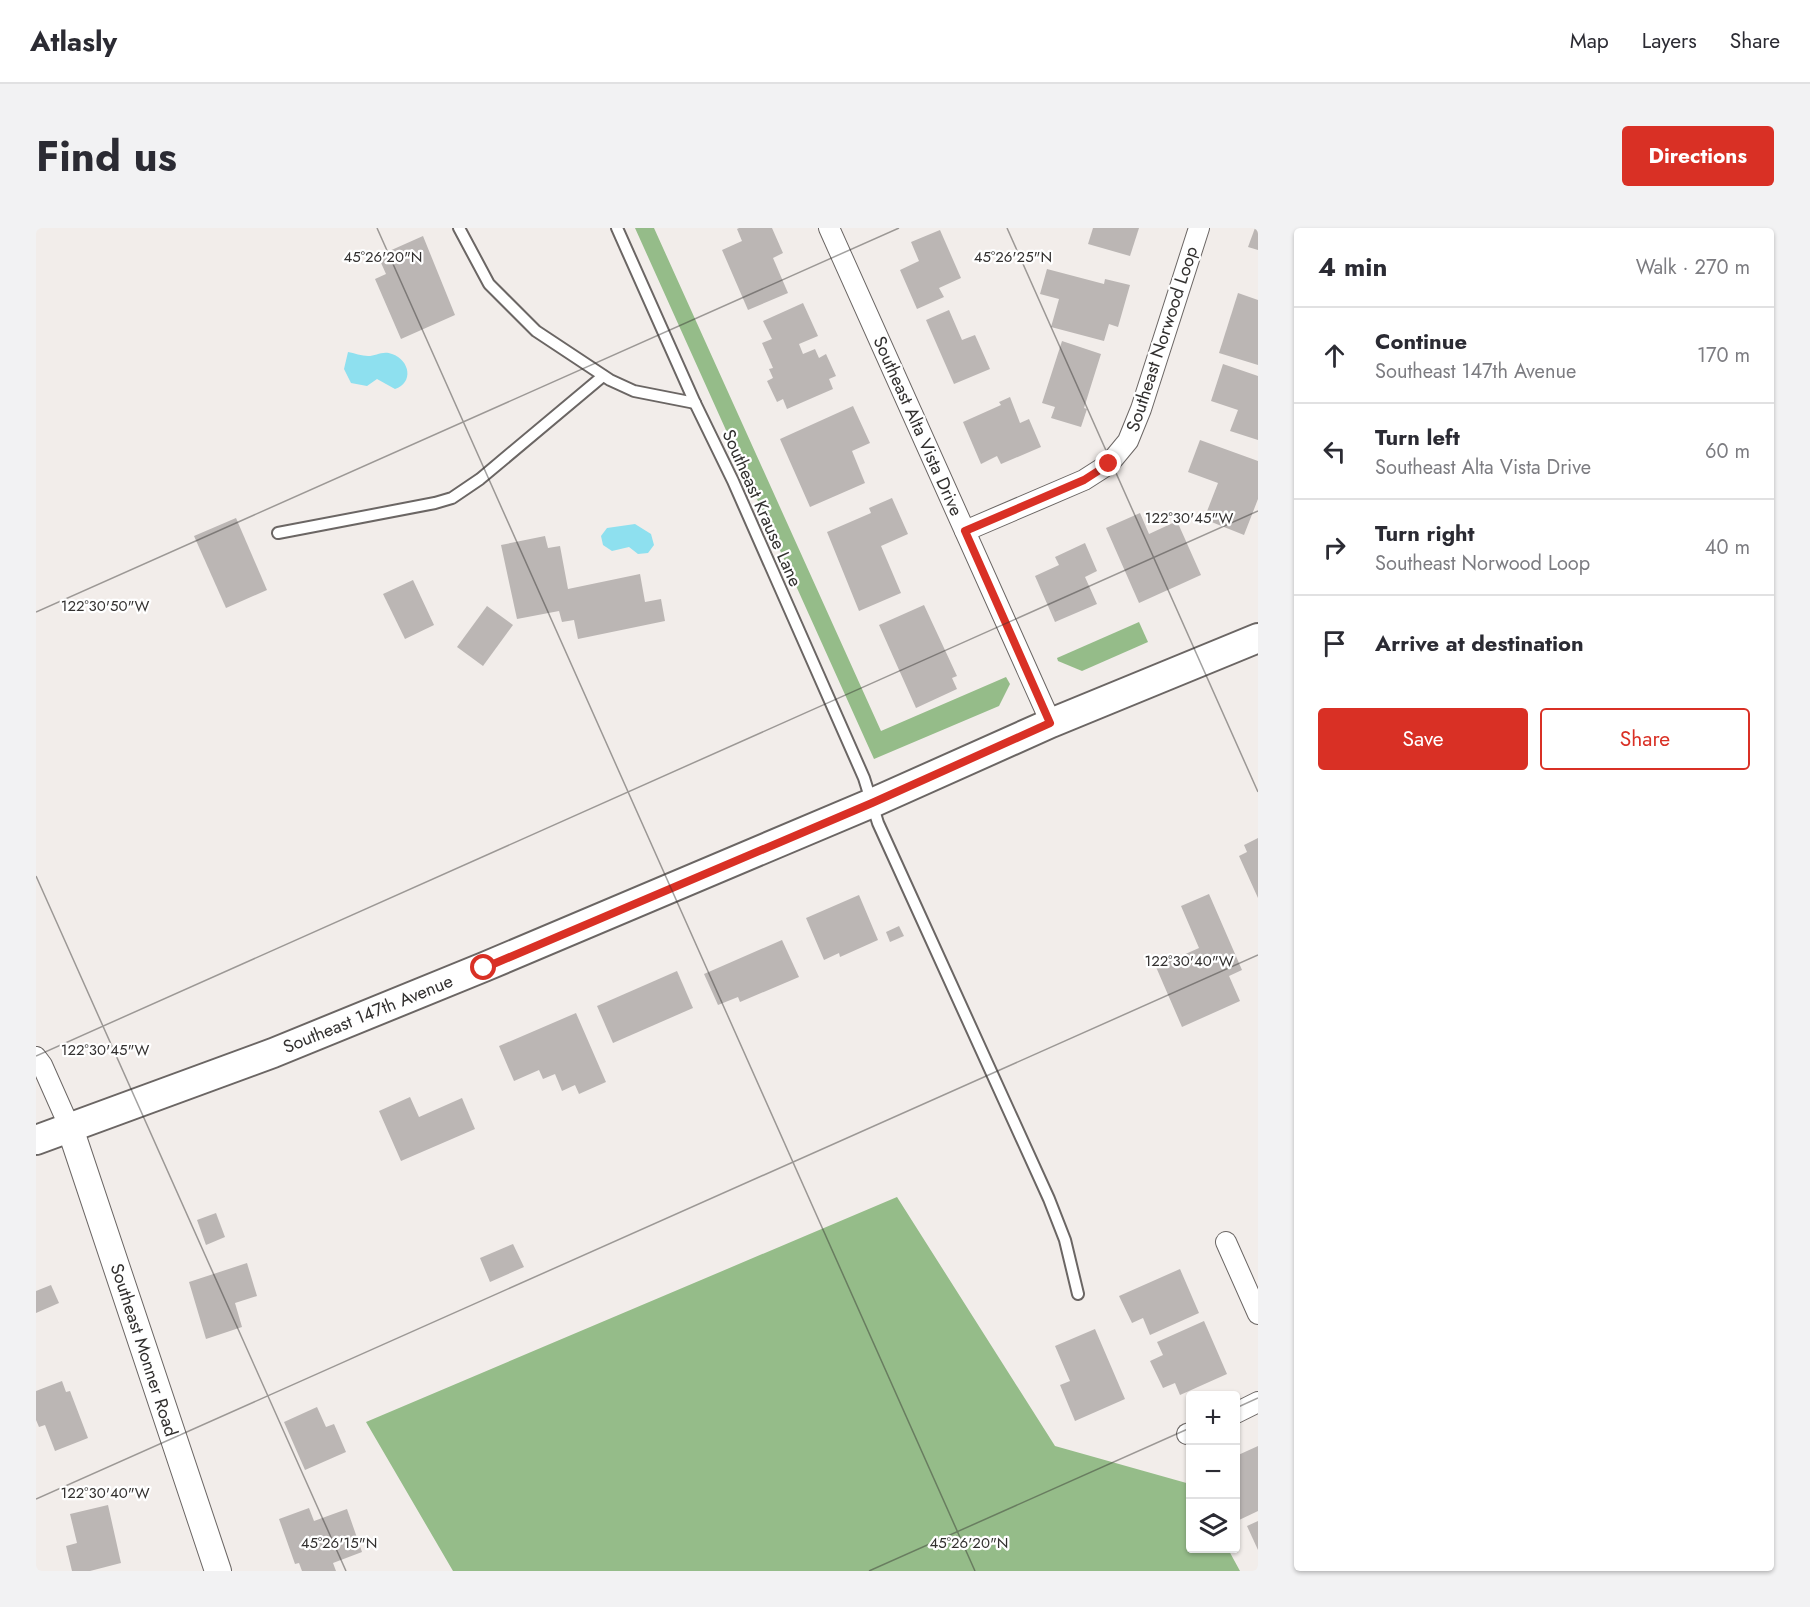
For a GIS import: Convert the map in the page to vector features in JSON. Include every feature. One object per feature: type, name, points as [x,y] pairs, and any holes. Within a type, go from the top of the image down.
[{"type":"main road","name":"Southeast 147th Avenue","points":[[36,1140],[273,1053],[484,968],[872,803],[1050,723],[1258,638]]},
{"type":"street","name":"Southeast Alta Vista Drive","points":[[829,228],[1050,723]]},
{"type":"street","name":"Southeast Norwood Loop","points":[[965,531],[1084,480],[1109,464],[1128,441],[1141,409],[1199,228]]},
{"type":"street","points":[[36,1057],[42,1065],[70,1128]]},
{"type":"street","name":"Southeast Monner Road","points":[[70,1128],[218,1571]]},
{"type":"street","points":[[1226,1242],[1258,1314]]},
{"type":"street","points":[[1240,1411],[1258,1402]]},
{"type":"lane","points":[[459,228],[489,284],[536,330],[603,376],[634,391],[695,403]]},
{"type":"lane","name":"Southeast Krause Lane","points":[[617,228],[695,403],[734,481],[864,778],[878,823],[1049,1199],[1065,1240],[1078,1294]]},
{"type":"lane","points":[[278,533],[452,498],[480,479],[603,376]]},
{"type":"green space","points":[[635,228],[654,228],[881,731],[1006,677],[1010,684],[999,706],[874,759]]},
{"type":"green space","points":[[1139,622],[1148,642],[1082,671],[1058,661],[1057,658]]},
{"type":"green space","points":[[897,1197],[1055,1446],[1186,1483],[1186,1553],[1230,1553],[1240,1571],[453,1571],[366,1422]]},
{"type":"water","points":[[348,352],[363,356],[386,353],[398,357],[406,366],[405,382],[395,389],[377,379],[367,386],[351,383],[344,369]]},
{"type":"water","points":[[635,524],[651,534],[654,545],[648,553],[638,554],[629,547],[612,551],[603,545],[601,536],[607,528]]},
{"type":"building","points":[[772,228],[783,253],[773,258],[788,293],[748,310],[722,250],[742,241],[737,229]]},
{"type":"building","points":[[1093,228],[1139,228],[1130,256],[1088,244]]},
{"type":"building","points":[[1255,228],[1258,228],[1258,250],[1248,247]]},
{"type":"building","points":[[940,230],[961,278],[939,288],[944,297],[917,309],[900,270],[919,261],[911,242]]},
{"type":"building","points":[[423,236],[455,315],[401,339],[375,279],[386,274],[378,256]]},
{"type":"building","points":[[1047,269],[1104,284],[1105,279],[1130,285],[1118,327],[1109,324],[1104,341],[1051,327],[1059,299],[1040,294]]},
{"type":"building","points":[[1238,293],[1258,300],[1258,365],[1219,353]]},
{"type":"building","points":[[803,303],[818,336],[799,344],[803,354],[815,349],[819,358],[826,354],[836,376],[829,379],[833,389],[787,409],[783,399],[777,402],[767,381],[773,378],[769,369],[773,368],[762,343],[772,339],[763,321]]},
{"type":"building","points":[[949,310],[962,340],[975,335],[990,369],[954,384],[926,320]]},
{"type":"building","points":[[1062,341],[1101,354],[1084,408],[1087,409],[1081,427],[1051,418],[1055,407],[1042,403]]},
{"type":"building","points":[[1223,364],[1258,376],[1258,440],[1230,431],[1238,410],[1211,401]]},
{"type":"building","points":[[1010,397],[1020,423],[1029,419],[1041,447],[1001,464],[997,456],[981,464],[963,422],[1001,405],[999,402]]},
{"type":"building","points":[[853,406],[870,443],[852,451],[865,483],[810,507],[780,439]]},
{"type":"building","points":[[1200,440],[1258,461],[1258,499],[1244,535],[1204,519],[1218,483],[1188,472]]},
{"type":"building","points":[[892,498],[908,534],[881,546],[901,593],[859,611],[827,532],[871,513],[869,508]]},
{"type":"building","points":[[1140,513],[1149,534],[1177,521],[1201,575],[1139,603],[1106,528]]},
{"type":"building","points":[[236,518],[267,590],[226,608],[194,536]]},
{"type":"building","points":[[545,536],[548,548],[560,546],[568,589],[640,574],[645,602],[661,599],[665,621],[578,639],[574,620],[562,622],[559,611],[517,619],[501,545]]},
{"type":"building","points":[[1085,543],[1097,571],[1085,577],[1097,604],[1055,622],[1035,576],[1059,565],[1055,557]]},
{"type":"building","points":[[413,580],[434,625],[405,639],[383,594]]},
{"type":"building","points":[[924,605],[957,676],[952,678],[957,689],[916,708],[879,625]]},
{"type":"building","points":[[487,606],[513,625],[483,666],[457,647]]},
{"type":"building","points":[[1258,838],[1258,898],[1239,856],[1247,852],[1244,845]]},
{"type":"building","points":[[1209,894],[1242,970],[1229,976],[1240,1001],[1182,1027],[1156,967],[1199,948],[1181,906]]},
{"type":"building","points":[[859,895],[878,940],[840,957],[839,953],[824,960],[806,918]]},
{"type":"building","points":[[899,926],[904,936],[890,942],[886,932]]},
{"type":"building","points":[[782,940],[799,977],[740,1002],[738,997],[718,1005],[704,974]]},
{"type":"building","points":[[677,971],[693,1008],[613,1043],[597,1006]]},
{"type":"building","points":[[576,1013],[606,1082],[579,1094],[575,1085],[562,1091],[555,1074],[543,1079],[539,1070],[514,1081],[499,1046]]},
{"type":"building","points":[[410,1097],[419,1117],[462,1098],[475,1129],[401,1161],[379,1111]]},
{"type":"building","points":[[216,1213],[225,1237],[206,1245],[197,1220]]},
{"type":"building","points":[[513,1244],[524,1267],[490,1282],[480,1258]]},
{"type":"building","points":[[247,1263],[257,1296],[235,1303],[242,1327],[206,1339],[189,1282]]},
{"type":"building","points":[[1180,1269],[1199,1313],[1150,1335],[1143,1318],[1132,1323],[1119,1296]]},
{"type":"building","points":[[51,1285],[59,1303],[36,1313],[36,1291]]},
{"type":"building","points":[[1204,1321],[1227,1374],[1180,1395],[1175,1383],[1163,1388],[1150,1361],[1163,1355],[1157,1342]]},
{"type":"building","points":[[1095,1329],[1125,1399],[1075,1421],[1060,1385],[1070,1381],[1055,1346]]},
{"type":"building","points":[[62,1381],[66,1392],[70,1391],[88,1438],[55,1451],[45,1425],[39,1427],[36,1420],[36,1391]]},
{"type":"building","points":[[317,1407],[326,1427],[334,1424],[346,1452],[305,1470],[284,1422]]},
{"type":"building","points":[[1258,1446],[1258,1511],[1240,1520],[1240,1499],[1240,1454]]},
{"type":"building","points":[[108,1505],[121,1563],[90,1571],[72,1571],[66,1546],[77,1543],[70,1514]]},
{"type":"building","points":[[309,1508],[314,1521],[347,1509],[362,1552],[333,1563],[336,1571],[302,1571],[299,1563],[295,1564],[279,1519]]},
{"type":"building","points":[[1258,1521],[1258,1550],[1247,1526]]},
{"type":"route","points":[[484,968],[872,803],[1050,723],[965,531],[1084,480],[1109,464]]}]
